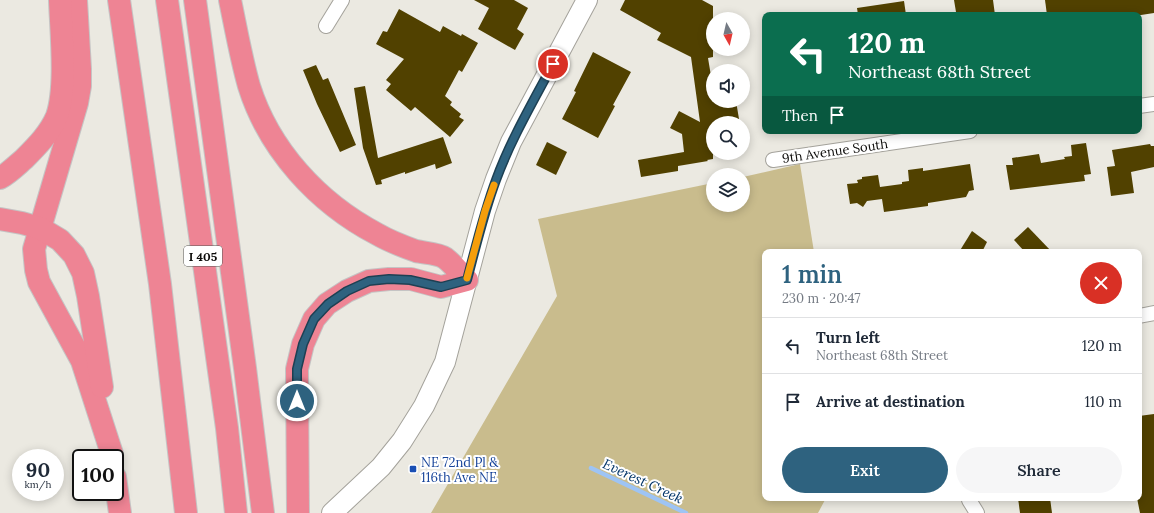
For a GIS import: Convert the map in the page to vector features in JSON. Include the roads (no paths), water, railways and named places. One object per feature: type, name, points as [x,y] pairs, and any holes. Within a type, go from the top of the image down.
[{"type":"highway","points":[[0,178],[8,173],[38,146],[57,115],[61,97],[62,66],[60,0]]},
{"type":"highway","points":[[76,0],[80,86],[77,103],[34,249],[39,282],[82,361],[110,449]]},
{"type":"highway","points":[[119,0],[160,284],[186,513]]},
{"type":"highway","name":"I 405","points":[[167,0],[227,428],[236,513]]},
{"type":"highway","points":[[195,0],[245,368],[263,513]]},
{"type":"highway","points":[[230,0],[242,61],[260,113],[279,148],[296,170],[325,200],[359,225],[387,240],[417,251],[444,257],[467,280],[441,287],[410,280],[389,279],[369,281],[347,291],[328,304],[314,319],[303,344],[297,369],[298,513]]},
{"type":"highway","points":[[0,162],[24,158]]},
{"type":"highway","points":[[0,219],[40,228],[60,240],[74,255],[83,272],[111,449]]},
{"type":"highway","points":[[118,501],[120,513]]},
{"type":"main road","points":[[334,511],[381,467],[402,441],[424,406],[445,362],[485,211],[496,179],[512,142],[587,0]]},
{"type":"street","points":[[326,26],[342,0]]},
{"type":"street","points":[[1142,106],[1154,104]]},
{"type":"street","name":"9th Avenue South","points":[[773,160],[950,134]]},
{"type":"street","points":[[1142,315],[1154,313]]},
{"type":"street","points":[[970,501],[976,513]]},
{"type":"waterway","name":"Everest Creek","points":[[591,468],[686,513]]},
{"type":"place","name":"NE 72nd Pl & 116th Ave NE","points":[[413,469]]}]
